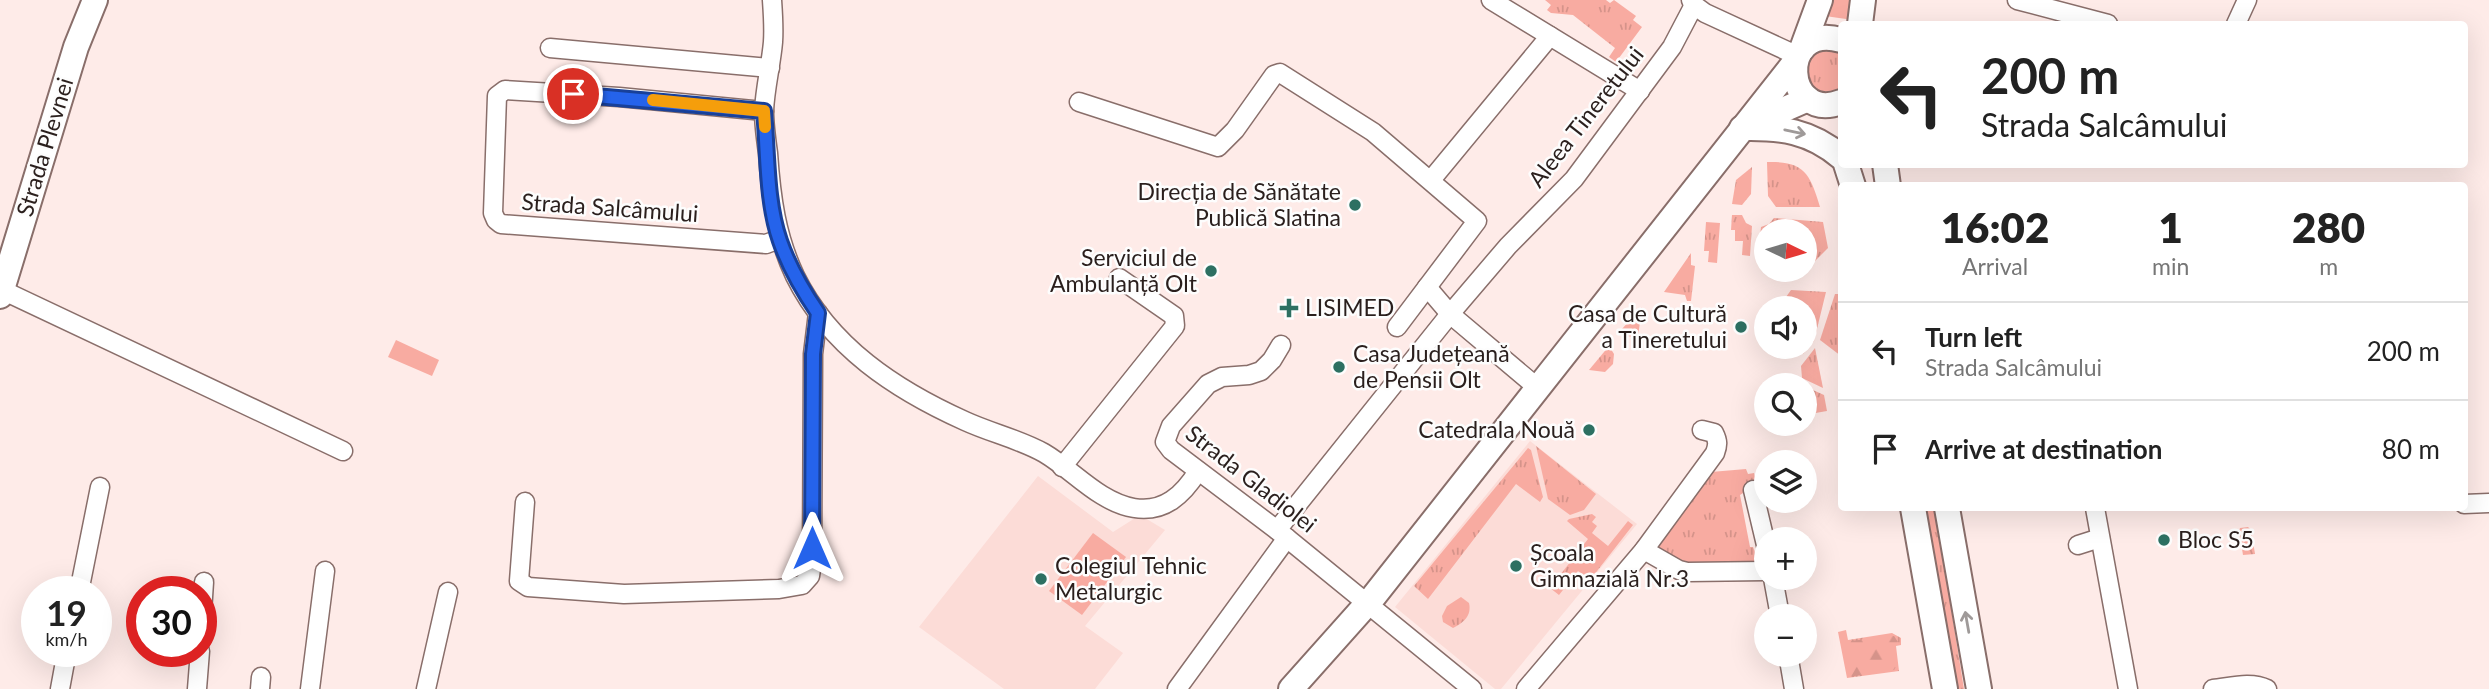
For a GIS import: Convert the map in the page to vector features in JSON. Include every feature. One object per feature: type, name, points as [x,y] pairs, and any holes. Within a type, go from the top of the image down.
[{"type":"main road","name":"Strada Plevnei","points":[[1,293],[72,58],[95,0]]},
{"type":"main road","points":[[1820,0],[1798,56],[1796,83],[1810,100],[1838,151]]},
{"type":"main road","points":[[1860,21],[1863,0]]},
{"type":"main road","points":[[1291,689],[1368,604],[1798,56],[1819,38],[1838,39]]},
{"type":"main road","points":[[1742,128],[1810,100],[1828,105],[1838,103]]},
{"type":"main road","points":[[1742,128],[1764,127],[1807,134],[1838,154]]},
{"type":"main road","points":[[1914,511],[1945,689]]},
{"type":"main road","points":[[1948,511],[1979,689]]},
{"type":"street","points":[[772,0],[773,42],[764,111],[772,205],[779,239],[796,278],[830,330],[863,362],[915,397],[967,422],[1045,453],[1062,467],[1123,505],[1148,509],[1167,504],[1186,489],[1198,471]]},
{"type":"street","points":[[1491,0],[1640,91]]},
{"type":"street","points":[[2017,0],[2097,21]]},
{"type":"street","points":[[2237,21],[2247,0]]},
{"type":"street","name":"Aleea Tineretului","points":[[1177,689],[1282,534],[1450,314],[1508,246],[1574,179],[1672,47],[1693,2],[1705,13],[1798,56]]},
{"type":"street","points":[[1431,180],[1550,36]]},
{"type":"street","points":[[550,48],[770,68]]},
{"type":"street","points":[[1079,102],[1219,147],[1235,130],[1273,75],[1280,74],[1373,132],[1477,221],[1396,327]]},
{"type":"street","name":"Strada Salcâmului","points":[[764,111],[619,97],[505,90],[497,96],[493,213],[500,223],[547,229],[766,244],[779,239]]},
{"type":"street","points":[[1062,467],[1175,326],[1174,316],[1119,278]]},
{"type":"street","points":[[1427,287],[1450,314],[1539,389]]},
{"type":"street","points":[[1,293],[343,451]]},
{"type":"street","points":[[525,502],[519,581],[528,587],[624,594],[779,589],[802,584],[810,576],[812,562],[813,354],[818,313]]},
{"type":"street","name":"Strada Gladiolei","points":[[1281,345],[1261,371],[1249,375],[1222,377],[1208,384],[1171,426],[1165,442],[1171,450],[1282,534],[1472,689]]},
{"type":"street","points":[[1526,689],[1644,550],[1715,453],[1717,446],[1714,433],[1702,430]]},
{"type":"street","points":[[82,576],[100,487]]},
{"type":"street","points":[[1753,490],[1762,527]]},
{"type":"street","points":[[2468,504],[2489,503]]},
{"type":"street","points":[[2096,511],[2128,689]]},
{"type":"street","points":[[2078,545],[2100,538]]},
{"type":"street","points":[[1644,550],[1687,572],[1754,572]]},
{"type":"street","points":[[310,689],[325,571]]},
{"type":"street","points":[[426,689],[448,592]]},
{"type":"street","points":[[60,689],[64,667]]},
{"type":"street","points":[[197,689],[199,667]]},
{"type":"street","points":[[1790,667],[1794,689]]},
{"type":"street","points":[[2213,689],[2248,685],[2267,689]]},
{"type":"shaded area","name":"Școala Gimnazială Nr.3","points":[[1530,441],[1637,524],[1501,689],[1495,689],[1395,607]]},
{"type":"shaded area","name":"Colegiul Tehnic Metalurgic","points":[[1038,476],[1113,532],[1140,515],[1165,530],[1085,626],[1123,653],[1095,689],[1004,689],[919,627]]},
{"type":"green space","points":[[1545,0],[1606,0],[1610,3],[1614,0],[1636,16],[1633,20],[1642,27],[1616,62],[1609,57],[1615,48],[1573,15],[1551,13],[1547,10],[1551,5]]},
{"type":"green space","points":[[1824,0],[1860,0],[1855,21],[1825,16]]},
{"type":"green space","points":[[1838,49],[1838,96],[1809,90],[1806,57],[1812,50]]},
{"type":"green space","points":[[1767,162],[1790,164],[1804,172],[1813,186],[1820,207],[1776,207],[1768,196]]},
{"type":"green space","points":[[1752,167],[1751,194],[1742,205],[1732,204],[1736,180]]},
{"type":"green space","points":[[1732,215],[1742,215],[1746,223],[1752,226],[1750,256],[1742,255],[1743,241],[1735,241],[1735,230],[1731,230]]},
{"type":"green space","points":[[1706,222],[1720,223],[1717,263],[1708,262],[1709,251],[1704,251]]},
{"type":"green space","points":[[1817,222],[1823,222],[1828,248],[1817,259]]},
{"type":"green space","points":[[1691,253],[1691,265],[1695,266],[1691,301],[1687,301],[1685,295],[1664,292]]},
{"type":"green space","points":[[1791,290],[1826,292],[1817,329],[1817,296],[1787,296]]},
{"type":"green space","points":[[1835,294],[1838,294],[1838,354],[1820,340]]},
{"type":"green space","points":[[1642,307],[1638,337],[1626,336],[1621,330]]},
{"type":"green space","points":[[396,340],[439,360],[432,376],[388,357]]},
{"type":"green space","points":[[1609,346],[1614,354],[1613,364],[1605,372],[1589,370]]},
{"type":"green space","points":[[1817,358],[1823,388],[1817,385],[1817,373],[1802,373],[1801,366],[1806,359]]},
{"type":"green space","points":[[1817,392],[1824,395],[1827,411],[1817,413]]},
{"type":"green space","points":[[1536,446],[1596,494],[1584,510],[1570,515],[1548,499]]},
{"type":"green space","points":[[1528,448],[1531,450],[1543,497],[1540,502],[1516,484],[1428,599],[1414,586]]},
{"type":"green space","points":[[1746,469],[1748,474],[1754,473],[1754,486],[1740,495],[1750,547],[1754,550],[1754,561],[1738,566],[1694,570],[1655,552],[1711,472]]},
{"type":"green space","points":[[1920,511],[1935,511],[1964,689],[1948,689]]},
{"type":"green space","points":[[1592,514],[1596,517],[1592,522],[1597,526],[1592,533],[1608,546],[1628,521],[1633,525],[1590,580],[1578,571],[1559,595],[1550,588],[1588,539],[1567,521]]},
{"type":"green space","points":[[2248,527],[2251,530],[2255,554],[2243,555],[2239,531],[2240,528]]},
{"type":"green space","points":[[1093,533],[1126,557],[1082,615],[1049,591]]},
{"type":"green space","points":[[1461,597],[1469,603],[1469,612],[1463,621],[1453,628],[1443,622],[1442,616],[1447,606]]},
{"type":"green space","points":[[1846,630],[1848,640],[1892,633],[1901,638],[1901,645],[1896,646],[1899,671],[1847,678],[1838,632]]},
{"type":"green space","points":[[1840,634],[1844,635],[1846,641],[1894,636],[1898,642],[1894,645],[1896,667],[1894,670],[1848,677]]},
{"type":"slow traffic","points":[[653,100],[764,111],[765,127]]},
{"type":"place","name":"Direcția de Sănătate Publică Slatina","points":[[1355,205]]},
{"type":"place","name":"Serviciul de Ambulanță Olt","points":[[1211,271]]},
{"type":"place","name":"LISIMED","points":[[1289,308]]},
{"type":"place","name":"Casa de Cultură a Tineretului","points":[[1741,327]]},
{"type":"place","name":"Casa Județeană de Pensii Olt","points":[[1339,367]]},
{"type":"place","name":"Catedrala Nouă","points":[[1589,430]]},
{"type":"place","name":"Bloc S5","points":[[2164,540]]},
{"type":"place","name":"Școala Gimnazială Nr.3","points":[[1516,566]]},
{"type":"place","name":"Colegiul Tehnic Metalurgic","points":[[1041,579]]},
{"type":"route","points":[[573,94],[764,111],[772,205],[779,239],[796,278],[818,313],[813,354],[812,548]]}]
